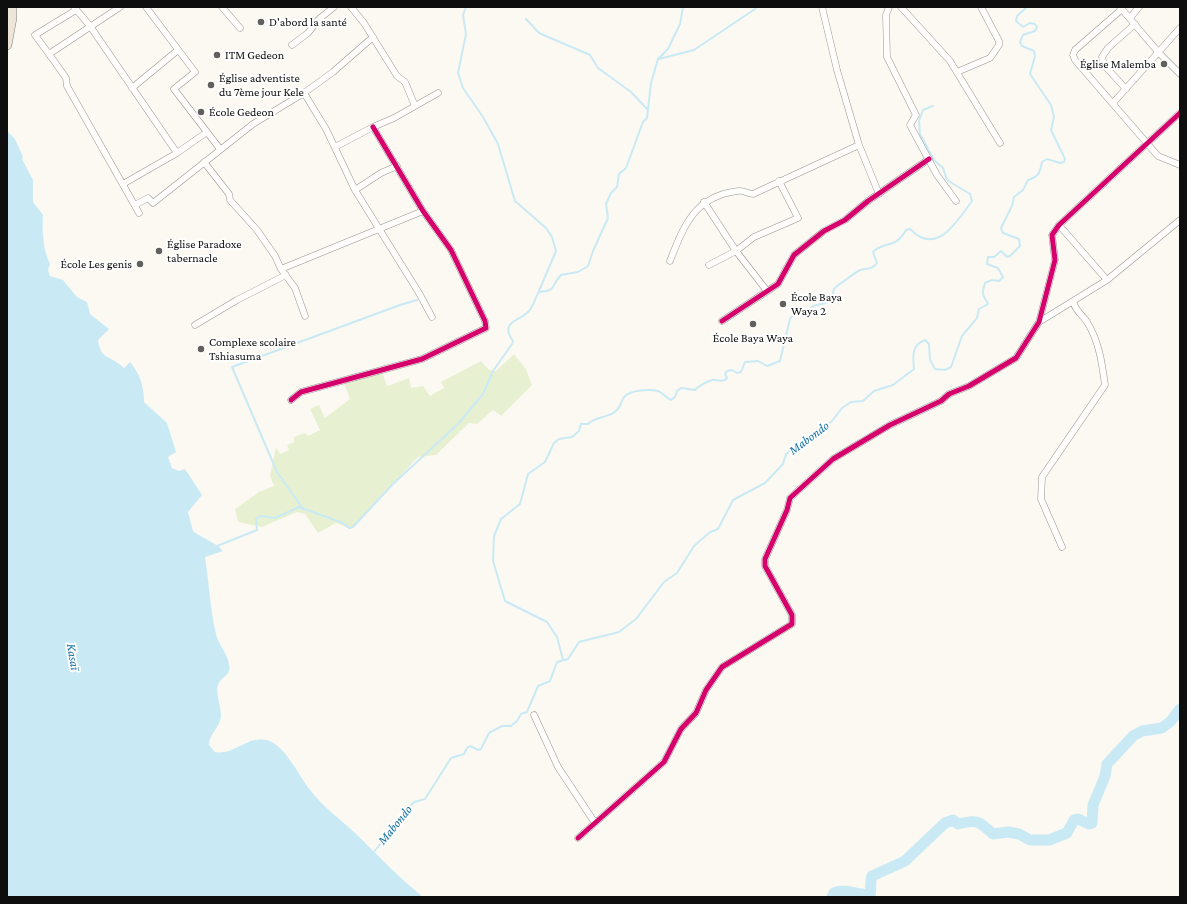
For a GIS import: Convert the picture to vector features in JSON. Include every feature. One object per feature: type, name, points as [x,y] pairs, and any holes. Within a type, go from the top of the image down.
[{"type":"main road","points":[[7,45],[12,18],[12,7]]},
{"type":"street","points":[[49,54],[73,40],[90,26],[120,7]]},
{"type":"street","points":[[146,7],[195,72],[174,89],[220,149]]},
{"type":"street","points":[[222,7],[240,28]]},
{"type":"street","points":[[292,45],[308,33],[319,19],[334,7]]},
{"type":"street","points":[[351,7],[373,37],[397,76],[405,82],[415,106]]},
{"type":"street","points":[[822,7],[837,70],[859,145],[879,194]]},
{"type":"street","points":[[888,7],[886,15],[887,57],[916,115],[910,125],[929,159],[956,201]]},
{"type":"street","points":[[901,7],[950,61],[1000,143]]},
{"type":"street","points":[[957,72],[990,58],[999,46],[999,41],[981,7]]},
{"type":"street","points":[[1130,18],[1139,7]]},
{"type":"street","points":[[140,213],[112,167],[95,132],[67,86],[66,78],[35,36],[75,8],[90,26],[177,152]]},
{"type":"street","points":[[1180,74],[1159,53],[1121,8],[1075,50],[1073,55],[1075,60],[1158,156],[1180,165]]},
{"type":"street","points":[[1126,89],[1104,65],[1102,57],[1108,48],[1135,24]]},
{"type":"street","points":[[1113,103],[1180,28]]},
{"type":"street","points":[[135,205],[148,198],[153,203],[253,124],[304,93],[333,72],[373,37]]},
{"type":"street","points":[[132,88],[178,50]]},
{"type":"street","points":[[304,93],[326,129],[355,190],[419,293],[432,317]]},
{"type":"street","points":[[335,147],[373,126],[394,118],[438,93]]},
{"type":"street","points":[[578,838],[664,762],[681,729],[696,714],[706,690],[722,667],[792,624],[792,615],[765,566],[765,559],[787,510],[790,498],[833,459],[890,425],[941,401],[949,394],[970,386],[1016,358],[1039,322],[1055,260],[1052,235],[1059,225],[1180,113]]},
{"type":"street","points":[[291,400],[302,392],[422,358],[486,328],[485,321],[451,250],[423,211],[373,126]]},
{"type":"street","points":[[123,184],[177,152],[207,132]]},
{"type":"street","points":[[670,261],[682,231],[697,207],[704,202],[738,191],[753,194],[859,145]]},
{"type":"street","points":[[722,321],[778,284],[783,278],[794,255],[929,159]]},
{"type":"street","points":[[204,162],[229,194],[230,200],[256,230],[272,252],[281,269],[295,288],[305,316]]},
{"type":"street","points":[[355,190],[381,173],[397,166]]},
{"type":"street","points":[[709,265],[736,251],[754,237],[798,218],[779,181]]},
{"type":"street","points":[[704,202],[736,251],[767,290]]},
{"type":"street","points":[[281,269],[423,211]]},
{"type":"street","points":[[1039,322],[1106,280],[1180,220]]},
{"type":"street","points":[[1059,225],[1106,280]]},
{"type":"street","points":[[195,325],[237,300],[286,276]]},
{"type":"street","points":[[1062,547],[1041,498],[1042,477],[1105,385],[1101,356],[1086,321],[1076,311],[1073,302]]},
{"type":"street","points":[[534,715],[558,767],[595,823]]},
{"type":"green space","points":[[514,354],[526,369],[532,385],[501,416],[493,410],[477,424],[469,423],[436,455],[418,457],[351,529],[336,523],[318,533],[305,514],[297,512],[262,527],[238,522],[235,509],[259,492],[274,486],[270,476],[276,447],[280,454],[289,450],[287,445],[294,442],[294,437],[305,433],[308,436],[320,430],[310,409],[319,405],[325,418],[350,399],[344,383],[382,372],[387,386],[409,378],[411,388],[423,386],[430,396],[444,388],[441,382],[481,361],[489,370],[496,371]]},
{"type":"water","name":"Kasaï","points":[[7,131],[15,139],[23,157],[22,159],[33,180],[33,202],[43,215],[44,240],[50,264],[48,270],[50,276],[63,280],[77,297],[87,302],[90,314],[109,329],[98,340],[99,347],[104,355],[124,368],[130,362],[136,371],[142,385],[144,402],[167,423],[176,452],[168,457],[172,468],[179,471],[185,469],[202,495],[188,512],[193,531],[223,551],[205,557],[212,615],[216,634],[219,643],[229,661],[229,671],[220,681],[217,688],[221,715],[209,745],[215,752],[222,752],[234,749],[253,740],[267,740],[274,743],[286,754],[310,790],[320,801],[405,882],[423,897],[7,897]]},
{"type":"waterway","points":[[466,7],[463,15],[466,34],[458,73],[463,88],[483,117],[498,144],[515,201],[546,228],[552,237],[556,251],[539,291]]},
{"type":"waterway","points":[[217,546],[257,530],[256,519],[260,516],[275,518],[299,507],[343,523],[349,528],[353,527],[393,484],[458,424],[483,394],[493,371],[512,344],[513,341],[509,334],[509,326],[525,315],[532,307],[539,292],[551,289],[561,275],[578,272],[588,266],[608,218],[606,204],[611,193],[617,187],[619,174],[626,168],[643,122],[647,118],[651,83],[658,59],[668,49],[680,24],[683,7]]},
{"type":"waterway","points":[[659,59],[694,50],[758,7]]},
{"type":"waterway","name":"Mabondo","points":[[373,853],[393,828],[398,818],[414,802],[425,799],[451,758],[464,754],[470,746],[478,750],[481,749],[489,733],[502,726],[511,726],[517,721],[521,714],[527,712],[538,686],[550,681],[557,662],[568,659],[579,642],[619,632],[636,619],[664,582],[677,573],[694,546],[710,532],[718,529],[733,500],[765,483],[783,464],[786,454],[806,437],[816,434],[832,421],[842,408],[851,402],[863,401],[874,391],[893,385],[914,369],[913,356],[915,348],[920,342],[925,340],[929,344],[930,360],[935,369],[945,370],[951,367],[962,336],[977,318],[979,309],[988,304],[983,295],[985,283],[992,280],[999,281],[1003,277],[998,268],[987,264],[988,257],[994,257],[1001,251],[1007,257],[1010,256],[1020,246],[1019,239],[1003,233],[1001,228],[1012,206],[1014,197],[1023,190],[1028,180],[1038,174],[1041,169],[1042,162],[1047,159],[1060,163],[1064,162],[1065,159],[1051,130],[1054,117],[1051,105],[1030,74],[1035,56],[1034,51],[1022,46],[1020,42],[1023,35],[1035,31],[1037,27],[1035,24],[1030,23],[1023,27],[1016,21],[1017,16],[1027,7]]},
{"type":"waterway","points":[[526,19],[539,33],[590,55],[598,68],[631,92],[648,110]]},
{"type":"waterway","points":[[563,660],[557,637],[547,622],[505,601],[493,561],[494,536],[501,519],[520,504],[528,474],[545,462],[554,443],[559,439],[572,437],[579,431],[581,424],[588,424],[593,420],[613,413],[620,407],[623,398],[632,392],[641,390],[655,390],[671,400],[681,388],[695,390],[712,380],[725,380],[727,378],[725,374],[727,371],[732,370],[737,373],[741,372],[745,362],[758,361],[767,366],[780,361],[790,319],[794,314],[806,312],[813,306],[825,303],[832,298],[834,289],[838,285],[860,270],[873,267],[877,263],[873,252],[877,248],[894,243],[906,230],[910,229],[920,237],[929,239],[938,238],[946,233],[960,218],[972,201],[970,194],[947,180],[943,168],[934,160],[920,134],[919,121],[923,110],[933,106]]},
{"type":"waterway","points":[[303,509],[277,472],[232,367],[417,300]]},
{"type":"waterway","points":[[832,897],[834,893],[842,891],[870,895],[872,876],[905,861],[945,823],[953,820],[958,824],[977,822],[993,834],[1008,832],[1019,834],[1030,840],[1049,840],[1067,833],[1074,820],[1078,819],[1089,824],[1092,823],[1093,805],[1105,776],[1107,764],[1133,736],[1142,731],[1162,728],[1171,721],[1180,709]]},
{"type":"cycle path","points":[[578,838],[664,762],[681,729],[696,713],[706,690],[722,667],[792,624],[792,615],[765,566],[765,559],[787,510],[790,498],[833,459],[890,425],[941,401],[949,394],[969,386],[1016,358],[1039,322],[1055,260],[1052,235],[1059,225],[1180,113]]},
{"type":"cycle path","points":[[291,400],[301,392],[422,359],[486,328],[485,321],[451,250],[423,211],[373,127]]},
{"type":"cycle path","points":[[722,321],[778,284],[794,255],[824,231],[845,220],[868,201],[929,159]]},
{"type":"place","name":"D'abord la santé","points":[[261,22]]},
{"type":"place","name":"ITM Gedeon","points":[[217,55]]},
{"type":"place","name":"Église Malemba","points":[[1164,64]]},
{"type":"place","name":"Église adventiste du 7ème jour Kele","points":[[211,85]]},
{"type":"place","name":"École Gedeon","points":[[201,112]]},
{"type":"place","name":"Église Paradoxe tabernacle","points":[[159,251]]},
{"type":"place","name":"École Les genis","points":[[140,264]]},
{"type":"place","name":"École Baya Waya 2","points":[[783,304]]},
{"type":"place","name":"École Baya Waya","points":[[753,324]]},
{"type":"place","name":"Complexe scolaire Tshiasuma","points":[[201,349]]}]
